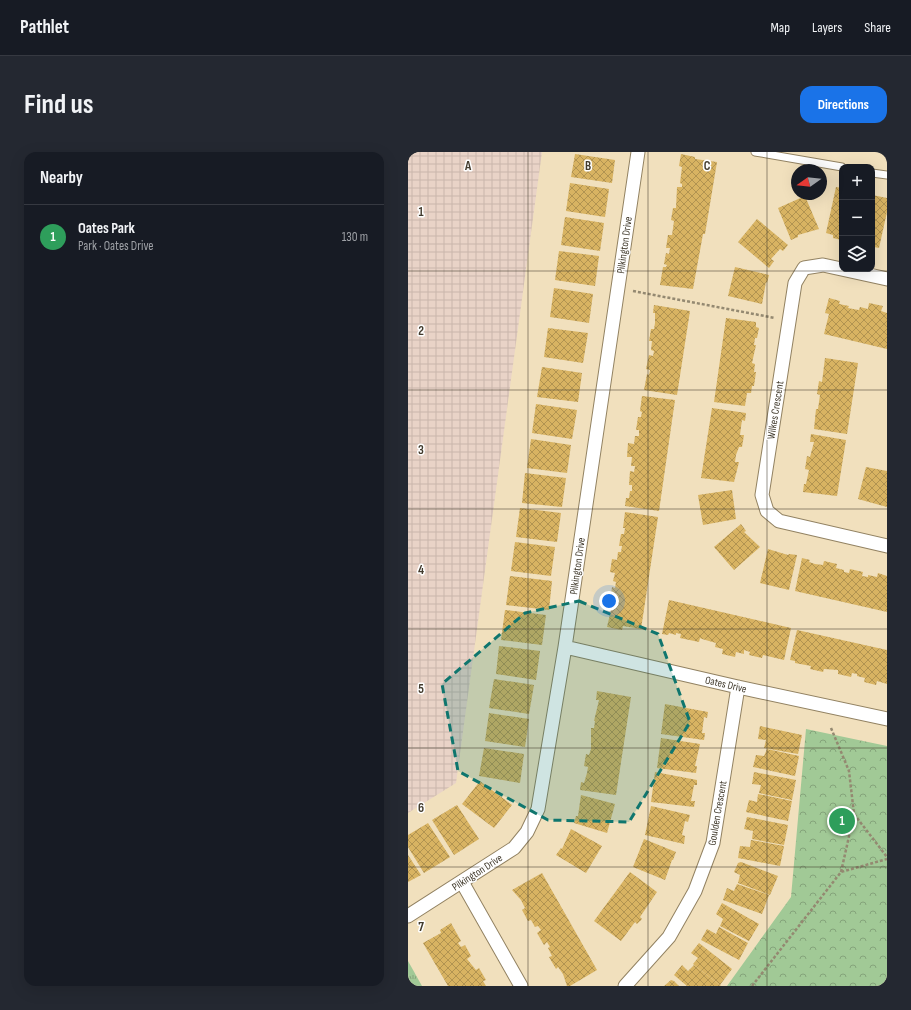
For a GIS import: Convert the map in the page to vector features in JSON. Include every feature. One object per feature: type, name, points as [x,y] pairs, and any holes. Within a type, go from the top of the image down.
[{"type":"street","name":"Pilkington Drive","points":[[408,916],[514,848],[527,832],[538,809],[565,647],[638,152]]},
{"type":"street","name":"Wilkes Crescent","points":[[887,279],[823,265],[804,268],[795,283],[762,495],[767,511],[779,522],[887,546]]},
{"type":"street","name":"Oates Drive","points":[[565,647],[738,688],[887,719]]},
{"type":"street","name":"Goulden Crescent","points":[[625,986],[669,937],[696,891],[712,843],[738,688]]},
{"type":"street","points":[[462,882],[521,986]]},
{"type":"lane","points":[[755,152],[839,166]]},
{"type":"lane","points":[[875,173],[887,175]]},
{"type":"path","points":[[618,288],[789,321]]},
{"type":"path","points":[[752,986],[841,872],[854,814],[849,771],[831,728]]},
{"type":"path","points":[[841,872],[887,858],[854,814]]},
{"type":"highlighted area","points":[[579,601],[658,634],[690,722],[629,822],[548,820],[458,771],[442,684],[525,613]]},
{"type":"shaded area","points":[[408,152],[542,152],[456,783],[408,813]]},
{"type":"green space","points":[[806,729],[887,746],[887,986],[727,986],[791,897]]},
{"type":"green space","points":[[408,961],[422,986],[408,986]]},
{"type":"building","points":[[575,154],[615,160],[612,183],[571,177]]},
{"type":"building","points":[[681,154],[695,157],[695,159],[717,162],[705,234],[703,234],[693,289],[660,285],[663,267],[666,267],[667,265],[664,264],[666,253],[669,254],[670,248],[666,248],[668,235],[672,235],[674,221],[671,220],[673,208],[676,208],[677,187],[682,187],[682,184],[680,183],[682,167],[679,166]]},
{"type":"building","points":[[570,183],[609,189],[605,217],[566,211]]},
{"type":"building","points":[[836,187],[839,188],[839,240],[833,238],[833,235],[826,233]]},
{"type":"building","points":[[875,196],[887,198],[887,212],[879,248],[875,247]]},
{"type":"building","points":[[796,200],[807,200],[819,229],[798,235],[798,237],[791,240],[778,208]]},
{"type":"building","points":[[565,217],[604,223],[600,251],[561,245]]},
{"type":"building","points":[[757,219],[788,245],[783,251],[780,249],[771,259],[774,261],[769,268],[738,242]]},
{"type":"building","points":[[559,251],[599,256],[595,286],[555,280]]},
{"type":"building","points":[[735,267],[769,275],[767,283],[766,282],[762,304],[728,296]]},
{"type":"building","points":[[554,288],[593,294],[589,323],[550,317]]},
{"type":"building","points":[[829,298],[840,301],[839,304],[849,306],[848,308],[859,310],[860,307],[868,309],[869,303],[883,306],[881,311],[887,313],[887,349],[824,334],[829,314],[825,313]]},
{"type":"building","points":[[654,305],[690,311],[677,395],[644,390],[647,374],[649,375],[650,370],[646,369],[649,355],[653,356],[654,351],[651,350],[652,341],[649,341],[651,329],[654,329],[655,323],[655,313],[653,313]]},
{"type":"building","points":[[726,318],[756,322],[756,327],[759,328],[757,338],[755,338],[754,345],[756,345],[752,363],[755,364],[754,372],[756,372],[754,386],[752,386],[751,393],[747,393],[745,406],[714,402]]},
{"type":"building","points":[[548,328],[588,333],[583,363],[544,357]]},
{"type":"building","points":[[825,358],[858,363],[847,434],[814,429],[816,409],[818,409],[820,395],[817,394],[819,381],[822,382]]},
{"type":"building","points":[[542,367],[582,373],[578,402],[537,397]]},
{"type":"building","points":[[642,396],[675,400],[659,511],[625,506],[626,498],[629,498],[630,491],[632,491],[632,485],[629,485],[630,471],[634,472],[635,466],[631,466],[632,457],[627,457],[628,443],[634,444],[635,436],[639,436],[639,430],[636,430],[638,417],[641,417],[642,412],[640,411]]},
{"type":"building","points":[[536,404],[577,410],[572,439],[532,433]]},
{"type":"building","points":[[712,408],[746,413],[745,421],[742,420],[740,435],[744,435],[742,447],[739,447],[736,455],[735,462],[739,462],[734,482],[701,478]]},
{"type":"building","points":[[811,434],[846,440],[837,496],[803,492],[809,470],[805,469],[807,456],[810,457],[814,442],[810,442]]},
{"type":"building","points":[[531,439],[571,445],[567,473],[527,468]]},
{"type":"building","points":[[866,467],[887,471],[887,507],[858,499]]},
{"type":"building","points":[[525,473],[566,478],[562,507],[522,503]]},
{"type":"building","points":[[732,490],[736,519],[703,525],[698,495]]},
{"type":"building","points":[[520,508],[561,513],[557,542],[516,537]]},
{"type":"building","points":[[625,512],[658,517],[641,629],[623,626],[622,630],[607,627],[613,601],[610,601],[612,587],[615,588],[616,582],[613,581],[615,573],[610,572],[612,559],[617,560],[618,552],[621,552],[622,546],[619,546],[621,534],[624,534],[625,528],[623,528]]},
{"type":"building","points":[[741,524],[746,531],[744,532],[760,547],[734,570],[714,547]]},
{"type":"building","points":[[515,542],[555,547],[551,576],[511,571]]},
{"type":"building","points":[[768,549],[788,555],[797,555],[789,590],[760,583]]},
{"type":"building","points":[[802,558],[810,560],[809,562],[815,564],[823,565],[824,561],[837,564],[836,568],[844,570],[844,572],[849,573],[850,569],[863,572],[862,576],[868,577],[868,575],[877,577],[878,573],[887,576],[887,612],[795,591]]},
{"type":"building","points":[[510,576],[552,581],[549,610],[506,605]]},
{"type":"building","points":[[669,600],[791,628],[784,660],[763,655],[762,658],[749,655],[750,652],[744,650],[744,654],[736,652],[735,657],[722,654],[723,649],[715,647],[716,643],[700,638],[699,642],[680,638],[681,634],[676,633],[676,635],[669,633],[668,635],[662,634]]},
{"type":"building","points":[[505,610],[546,615],[542,645],[501,640]]},
{"type":"building","points":[[797,630],[887,650],[887,684],[877,681],[876,685],[864,682],[865,678],[857,676],[857,674],[852,673],[851,677],[838,674],[838,670],[824,669],[823,672],[810,669],[811,666],[795,663],[795,661],[790,660]]},
{"type":"building","points":[[499,646],[540,651],[536,680],[496,674]]},
{"type":"building","points":[[494,679],[534,685],[529,714],[489,708]]},
{"type":"building","points":[[597,691],[631,697],[616,795],[580,790],[581,782],[584,783],[587,773],[588,767],[584,766],[586,754],[589,755],[591,749],[591,728],[594,728],[594,721],[599,700],[596,700]]},
{"type":"building","points":[[665,704],[708,712],[707,718],[704,717],[702,733],[705,733],[704,740],[661,734]]},
{"type":"building","points":[[489,713],[529,719],[525,747],[485,741]]},
{"type":"building","points":[[760,726],[802,735],[798,754],[764,748],[766,740],[758,739]]},
{"type":"building","points":[[661,738],[700,744],[695,766],[697,766],[696,773],[657,768]]},
{"type":"building","points":[[484,748],[524,754],[520,783],[479,776]]},
{"type":"building","points":[[767,749],[799,756],[795,776],[753,767],[756,755],[764,756]]},
{"type":"building","points":[[655,772],[697,780],[697,785],[694,785],[691,801],[695,801],[694,807],[651,802]]},
{"type":"building","points":[[754,772],[796,780],[792,800],[759,793],[761,785],[752,784]]},
{"type":"building","points":[[480,781],[512,805],[494,828],[462,804]]},
{"type":"building","points":[[758,794],[792,801],[788,821],[746,812],[749,800],[757,802]]},
{"type":"building","points":[[581,795],[615,804],[607,833],[574,823],[576,816],[578,816]]},
{"type":"building","points":[[457,805],[479,839],[454,855],[432,820]]},
{"type":"building","points":[[651,806],[690,815],[688,822],[685,821],[682,835],[685,836],[684,844],[645,835]]},
{"type":"building","points":[[747,817],[788,825],[784,845],[752,839],[753,831],[744,829]]},
{"type":"building","points":[[428,823],[450,857],[424,873],[408,847],[408,835]]},
{"type":"building","points":[[571,829],[602,846],[586,873],[556,855],[561,848],[562,849]]},
{"type":"building","points":[[644,839],[676,852],[665,880],[633,867]]},
{"type":"building","points":[[751,840],[784,846],[780,866],[738,858],[740,846],[750,847]]},
{"type":"building","points":[[408,855],[421,875],[408,882]]},
{"type":"building","points":[[741,862],[778,876],[770,895],[738,883],[740,875],[734,872],[738,863]]},
{"type":"building","points":[[630,872],[657,892],[640,917],[642,919],[637,924],[635,922],[621,941],[594,921]]},
{"type":"building","points":[[542,873],[597,970],[570,986],[567,986],[563,974],[558,967],[556,969],[549,957],[552,956],[548,948],[550,947],[547,942],[544,945],[537,933],[541,930],[538,926],[535,927],[531,920],[528,921],[522,910],[525,908],[521,900],[512,890]]},
{"type":"building","points":[[737,884],[769,895],[762,914],[723,900],[727,888],[734,891]]},
{"type":"building","points":[[722,903],[759,924],[749,941],[720,926],[723,919],[716,914]]},
{"type":"building","points":[[451,923],[461,941],[458,943],[461,947],[465,945],[471,956],[467,959],[476,970],[479,968],[486,980],[483,981],[486,986],[448,986],[423,943],[441,933],[440,930]]},
{"type":"building","points":[[719,927],[748,943],[739,960],[701,940],[707,929],[716,934]]},
{"type":"building","points":[[699,943],[732,969],[720,985],[693,964],[698,958],[691,953]]},
{"type":"building","points":[[682,965],[688,971],[694,965],[721,986],[687,986],[674,975]]},
{"type":"building","points":[[671,980],[674,981],[679,986],[664,986]]},
{"type":"place","name":"Oates Park","points":[[842,821]]}]
